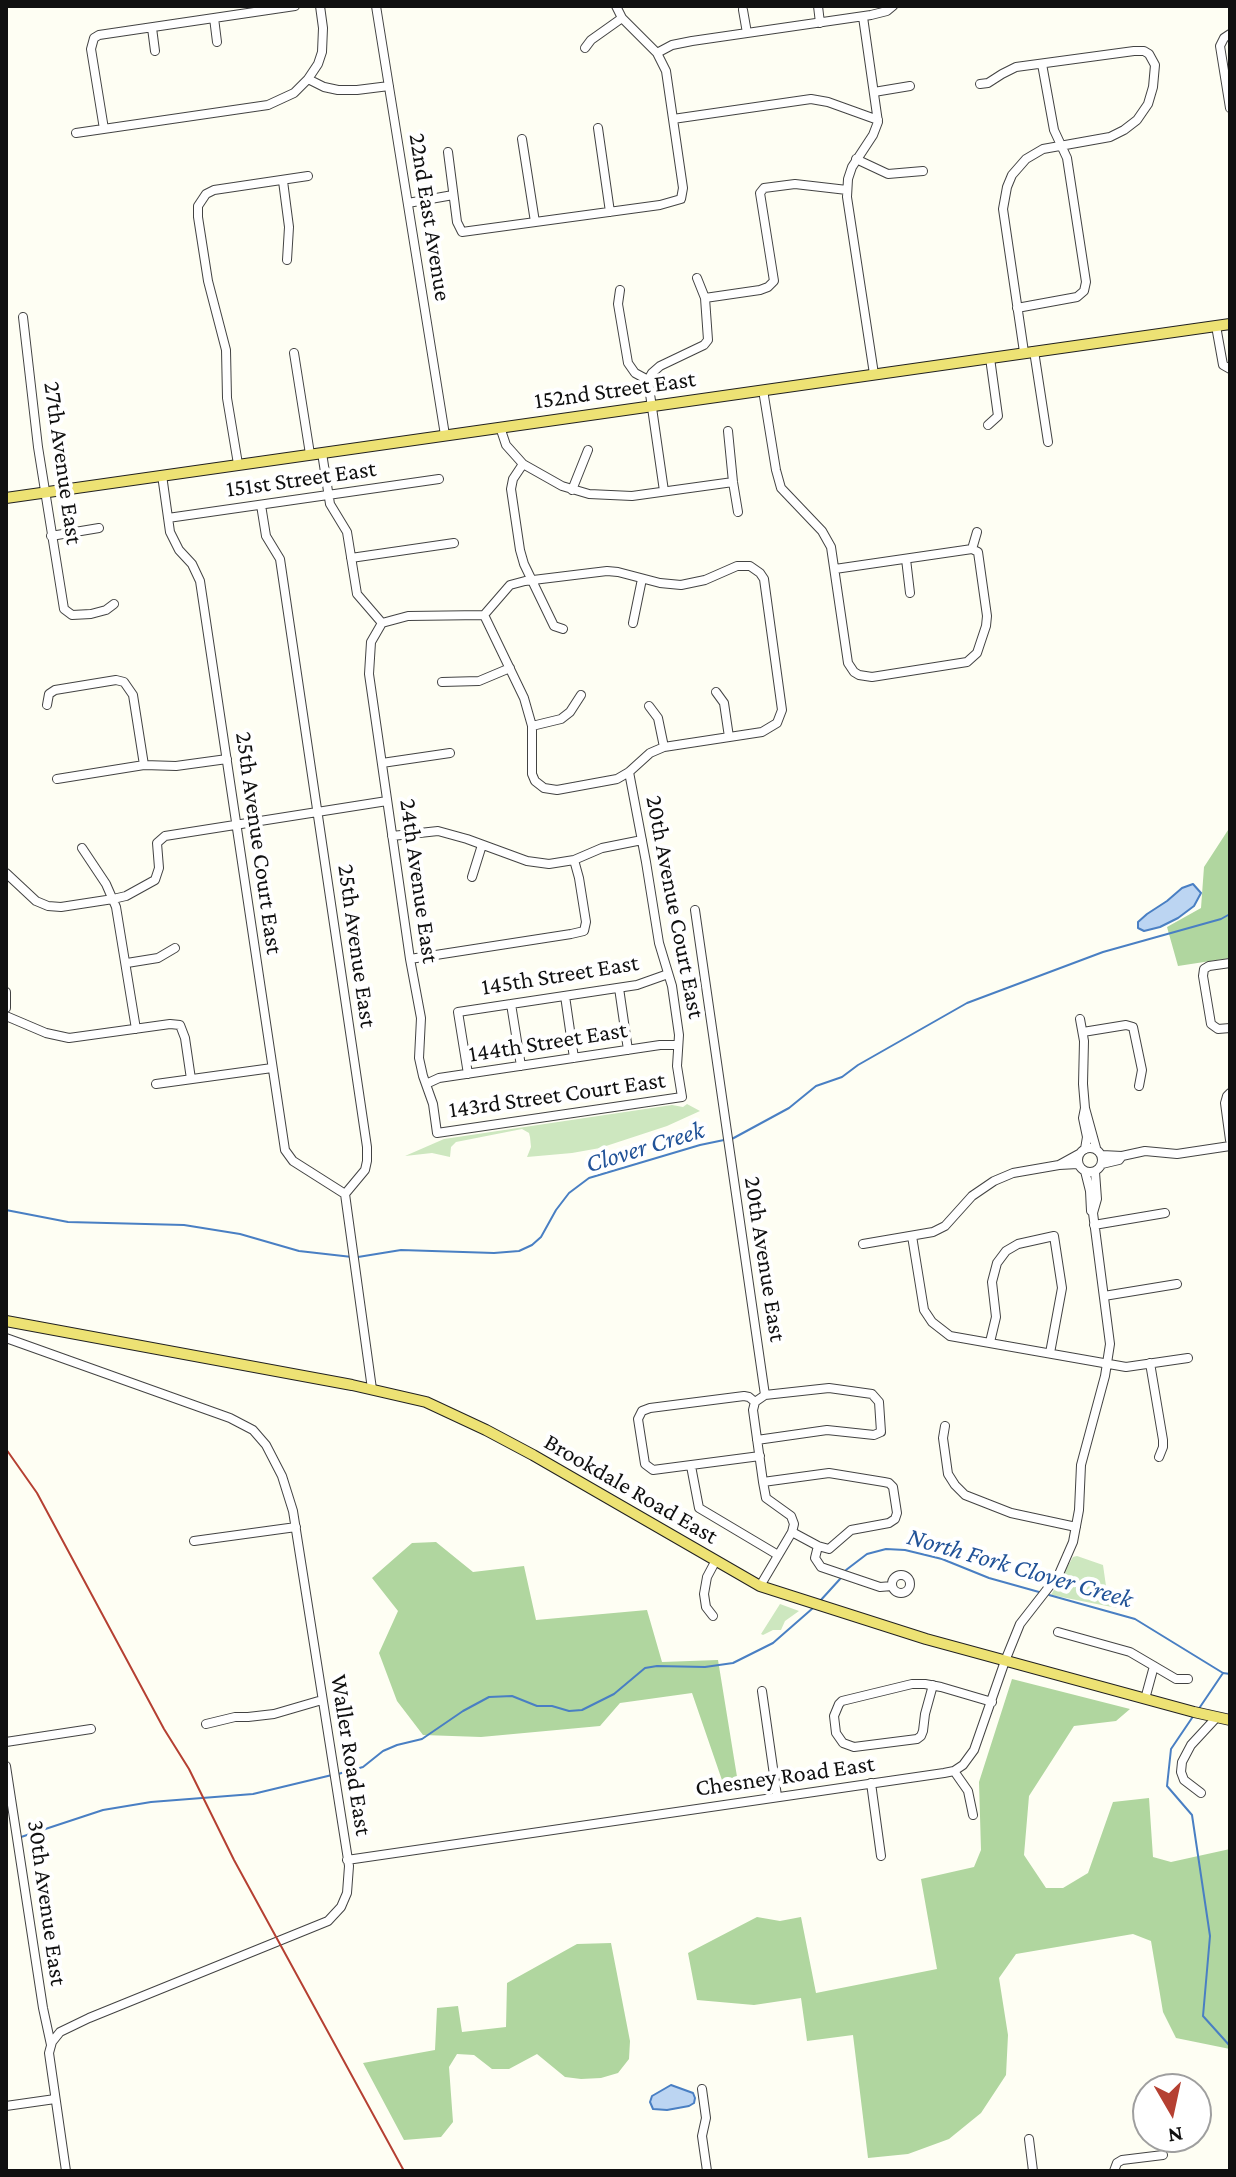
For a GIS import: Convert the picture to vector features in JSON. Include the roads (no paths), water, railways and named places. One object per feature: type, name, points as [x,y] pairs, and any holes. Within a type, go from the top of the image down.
[{"type":"main road","name":"152nd Street East","points":[[6,498],[1230,324]]},
{"type":"main road","name":"Brookdale Road East","points":[[6,1321],[372,1389],[426,1402],[486,1430],[570,1476],[760,1586],[888,1629],[1230,1720]]},
{"type":"street","points":[[104,129],[91,49],[92,40],[99,35],[295,6]]},
{"type":"street","points":[[76,133],[268,105],[294,93],[308,79],[322,52],[320,6]]},
{"type":"street","name":"22nd East Avenue","points":[[376,6],[445,435]]},
{"type":"street","points":[[448,152],[457,222],[462,232],[660,205],[681,199],[683,188],[666,71],[657,53],[622,18],[616,6]]},
{"type":"street","points":[[818,6],[820,23]]},
{"type":"street","points":[[657,53],[672,45],[881,14],[892,7]]},
{"type":"street","points":[[743,10],[747,33]]},
{"type":"street","points":[[863,17],[878,120],[876,130],[856,159],[847,190],[874,374]]},
{"type":"street","points":[[214,18],[217,42]]},
{"type":"street","points":[[585,48],[594,37],[622,18]]},
{"type":"street","points":[[152,28],[155,51]]},
{"type":"street","points":[[1226,37],[1220,48],[1230,108]]},
{"type":"street","points":[[980,84],[988,83],[1016,67],[1134,51],[1149,54],[1155,65],[1148,104],[1137,120],[1110,137],[1043,149],[1015,170],[1007,187],[1003,209],[1017,308],[1048,442]]},
{"type":"street","points":[[1017,308],[1077,297],[1086,288],[1067,158],[1049,113],[1042,64]]},
{"type":"street","points":[[308,79],[338,90],[389,86]]},
{"type":"street","points":[[874,92],[910,86]]},
{"type":"street","points":[[673,119],[811,99],[878,120]]},
{"type":"street","points":[[598,128],[610,212]]},
{"type":"street","points":[[522,139],[535,222]]},
{"type":"street","points":[[856,159],[888,174],[923,171]]},
{"type":"street","points":[[238,464],[227,398],[226,350],[211,297],[198,206],[201,199],[214,190],[308,176]]},
{"type":"street","points":[[283,181],[289,227],[287,260]]},
{"type":"street","points":[[705,298],[760,290],[774,281],[762,190],[795,184],[847,190]]},
{"type":"street","points":[[408,203],[453,195]]},
{"type":"street","points":[[664,491],[648,380],[660,366],[707,342],[705,298],[697,278]]},
{"type":"street","points":[[620,290],[618,304],[628,363],[635,373],[648,380]]},
{"type":"street","name":"27th Avenue East","points":[[23,317],[38,447],[61,600],[66,613],[75,616],[99,612],[114,604]]},
{"type":"street","points":[[1216,326],[1222,362],[1225,368],[1230,369]]},
{"type":"street","points":[[294,353],[310,454]]},
{"type":"street","points":[[988,425],[997,418],[998,412],[990,358]]},
{"type":"street","points":[[763,390],[781,488],[829,541],[848,663],[852,670],[868,677],[885,675],[967,662],[979,650],[987,621],[978,552],[972,549],[835,569]]},
{"type":"street","points":[[500,427],[506,445],[523,464],[572,490],[632,496],[733,482]]},
{"type":"street","points":[[728,431],[738,512]]},
{"type":"street","points":[[572,490],[588,450]]},
{"type":"street","points":[[322,453],[333,512],[347,532],[357,594],[382,623],[408,616],[484,615],[510,585],[532,580],[607,571],[681,585],[705,580],[743,565],[757,571],[764,583],[781,714],[777,723],[762,732],[664,747],[650,753],[617,779],[557,790],[541,786],[532,774],[532,726],[524,698],[484,615]]},
{"type":"street","points":[[523,464],[513,479],[511,489],[520,550],[554,626],[563,629]]},
{"type":"street","name":"25th Avenue Court East","points":[[162,475],[170,532],[200,581],[287,1153],[293,1161],[345,1194]]},
{"type":"street","name":"151st Street East","points":[[168,518],[439,479]]},
{"type":"street","name":"25th Avenue East","points":[[261,505],[266,536],[280,559],[367,1147],[365,1170],[345,1194]]},
{"type":"street","points":[[51,536],[99,528]]},
{"type":"street","points":[[972,549],[977,532]]},
{"type":"street","points":[[351,558],[454,543]]},
{"type":"street","points":[[906,559],[910,593]]},
{"type":"street","points":[[633,623],[642,579]]},
{"type":"street","name":"24th Avenue East","points":[[382,623],[370,650],[369,674],[421,1018],[419,1058],[433,1104],[437,1133]]},
{"type":"street","points":[[442,682],[479,681],[510,668]]},
{"type":"street","points":[[47,705],[49,694],[55,690],[116,680],[127,685],[133,695],[144,765]]},
{"type":"street","points":[[716,692],[724,703],[729,737]]},
{"type":"street","points":[[532,726],[561,719],[570,712],[581,695]]},
{"type":"street","points":[[649,706],[658,718],[664,747]]},
{"type":"street","points":[[382,763],[450,753]]},
{"type":"street","points":[[57,779],[144,765],[176,766],[227,759]]},
{"type":"street","name":"20th Avenue Court East","points":[[629,772],[659,943],[672,986],[678,1023],[677,1066],[682,1097]]},
{"type":"street","points":[[6,873],[36,901],[48,906],[113,899],[126,896],[155,880],[159,873],[156,846],[159,839],[165,836],[387,801]]},
{"type":"street","points":[[392,836],[438,831],[536,863],[549,864],[642,840]]},
{"type":"street","points":[[472,877],[482,845]]},
{"type":"street","points":[[82,848],[113,899],[127,963],[136,1029]]},
{"type":"street","points":[[410,959],[584,931],[586,922],[574,860]]},
{"type":"street","name":"20th Avenue East","points":[[695,910],[765,1395]]},
{"type":"street","points":[[127,963],[158,958],[175,948]]},
{"type":"street","points":[[1230,963],[1212,965],[1204,969],[1203,976],[1211,1024],[1215,1028],[1230,1028]]},
{"type":"street","name":"145th Street East","points":[[468,1074],[458,1012],[619,988],[668,974]]},
{"type":"street","points":[[619,988],[628,1050]]},
{"type":"street","points":[[6,992],[6,1008]]},
{"type":"street","points":[[565,996],[574,1058]]},
{"type":"street","points":[[511,1004],[521,1066]]},
{"type":"street","points":[[6,1016],[64,1038],[180,1025],[191,1079]]},
{"type":"street","points":[[1080,1019],[1085,1108],[1100,1156]]},
{"type":"street","points":[[1083,1032],[1126,1025],[1133,1027],[1142,1070],[1139,1086]]},
{"type":"street","name":"144th Street East","points":[[426,1084],[439,1078],[678,1045]]},
{"type":"street","points":[[156,1084],[272,1068]]},
{"type":"street","points":[[1230,1093],[1225,1103],[1230,1140]]},
{"type":"street","name":"143rd Street Court East","points":[[437,1133],[682,1097]]},
{"type":"street","points":[[973,1815],[968,1791],[954,1771],[974,1750],[1020,1624],[1065,1563],[1076,1527],[1081,1465],[1107,1364],[1110,1335],[1085,1162],[1085,1108]]},
{"type":"street","points":[[863,1244],[940,1229],[972,1196],[1003,1176],[1085,1162],[1100,1156],[1119,1160],[1122,1156],[1145,1151],[1184,1153],[1230,1146]]},
{"type":"street","points":[[1085,1162],[1100,1156]]},
{"type":"street","points":[[345,1194],[372,1389]]},
{"type":"street","points":[[1094,1225],[1165,1213]]},
{"type":"street","points":[[912,1236],[921,1301],[927,1316],[950,1336],[1126,1367],[1188,1358]]},
{"type":"street","points":[[990,1342],[996,1317],[992,1282],[997,1263],[1006,1251],[1018,1244],[1054,1236],[1062,1288],[1050,1353]]},
{"type":"street","points":[[1104,1296],[1177,1284]]},
{"type":"street","name":"Waller Road East","points":[[6,1338],[230,1418],[250,1427],[266,1445],[282,1476],[296,1527],[349,1881],[341,1907],[328,1921],[89,2018],[62,2031],[54,2038],[52,2045]]},
{"type":"street","points":[[1150,1363],[1163,1440],[1159,1457]]},
{"type":"street","points":[[757,1440],[827,1430],[866,1436],[881,1432],[879,1402],[872,1394],[829,1388],[765,1395],[755,1402],[753,1410],[757,1440],[760,1456],[763,1482],[768,1501],[793,1519],[792,1532],[760,1586]]},
{"type":"street","points":[[755,1402],[744,1396],[650,1408],[642,1411],[638,1419],[645,1464],[656,1471],[760,1456]]},
{"type":"street","points":[[945,1426],[943,1438],[948,1474],[965,1495],[1011,1513],[1076,1527]]},
{"type":"street","points":[[691,1466],[699,1508],[778,1555]]},
{"type":"street","points":[[763,1482],[829,1473],[891,1485],[897,1513],[889,1523],[851,1530],[829,1549],[792,1532]]},
{"type":"street","points":[[194,1541],[296,1527]]},
{"type":"street","points":[[818,1546],[815,1558],[821,1567],[880,1587],[892,1586]]},
{"type":"street","points":[[713,1616],[706,1607],[704,1594],[707,1577],[715,1562]]},
{"type":"street","points":[[1058,1632],[1130,1652],[1176,1679],[1188,1679]]},
{"type":"street","points":[[1145,1699],[1154,1666]]},
{"type":"street","points":[[933,1685],[920,1737],[857,1747],[843,1743],[834,1729],[834,1716],[842,1701],[912,1684],[933,1685],[992,1702]]},
{"type":"street","points":[[762,1691],[777,1796]]},
{"type":"street","points":[[206,1724],[235,1717],[274,1714],[322,1700]]},
{"type":"street","points":[[1201,1793],[1184,1780],[1182,1762],[1191,1745],[1216,1718]]},
{"type":"street","points":[[6,1742],[91,1729]]},
{"type":"street","name":"30th Avenue East","points":[[6,1766],[43,2008],[52,2045]]},
{"type":"street","name":"Chesney Road East","points":[[347,1860],[954,1771]]},
{"type":"street","points":[[871,1783],[881,1856]]},
{"type":"street","points":[[52,2045],[49,2053],[66,2171]]},
{"type":"street","points":[[702,2089],[706,2118],[702,2136],[707,2171]]},
{"type":"street","points":[[6,2106],[55,2099]]},
{"type":"street","points":[[1029,2139],[1033,2171]]},
{"type":"street","points":[[1116,2167],[1122,2160],[1163,2155]]},
{"type":"water","points":[[1193,884],[1201,893],[1194,906],[1160,927],[1144,931],[1138,928],[1138,922],[1147,914],[1182,888]]},
{"type":"water","points":[[671,2085],[693,2093],[694,2103],[667,2110],[653,2109],[650,2102],[652,2096]]},
{"type":"waterway","name":"Clover Creek","points":[[730,1140],[789,1108],[816,1086],[842,1077],[967,1003],[1103,952],[1230,914]]},
{"type":"waterway","name":"Clover Creek","points":[[358,1257],[401,1250],[519,1251],[541,1237],[569,1193],[589,1178],[724,1140]]},
{"type":"waterway","name":"Clover Creek","points":[[6,1210],[68,1222],[184,1225],[240,1234],[299,1251],[352,1257]]},
{"type":"waterway","name":"North Fork Clover Creek","points":[[846,1570],[867,1554],[886,1549],[905,1550],[942,1559],[989,1578],[1039,1592]]},
{"type":"waterway","name":"North Fork Clover Creek","points":[[820,1601],[840,1579]]},
{"type":"waterway","name":"North Fork Clover Creek","points":[[1049,1595],[1135,1619],[1223,1673],[1230,1674]]},
{"type":"waterway","name":"North Fork Clover Creek","points":[[338,1774],[363,1767],[383,1751],[397,1745],[422,1739],[489,1697],[512,1696],[537,1706],[582,1710],[614,1694],[645,1668],[705,1667],[733,1663],[773,1643],[813,1608]]},
{"type":"waterway","points":[[1198,1710],[1223,1673]]},
{"type":"waterway","points":[[1194,1715],[1171,1749],[1167,1786],[1192,1815],[1210,1936],[1203,2016],[1230,2046]]},
{"type":"waterway","name":"North Fork Clover Creek","points":[[18,1838],[103,1810],[151,1802],[253,1794],[332,1775]]},
{"type":"railway","points":[[6,1449],[37,1493],[404,2171]]}]
